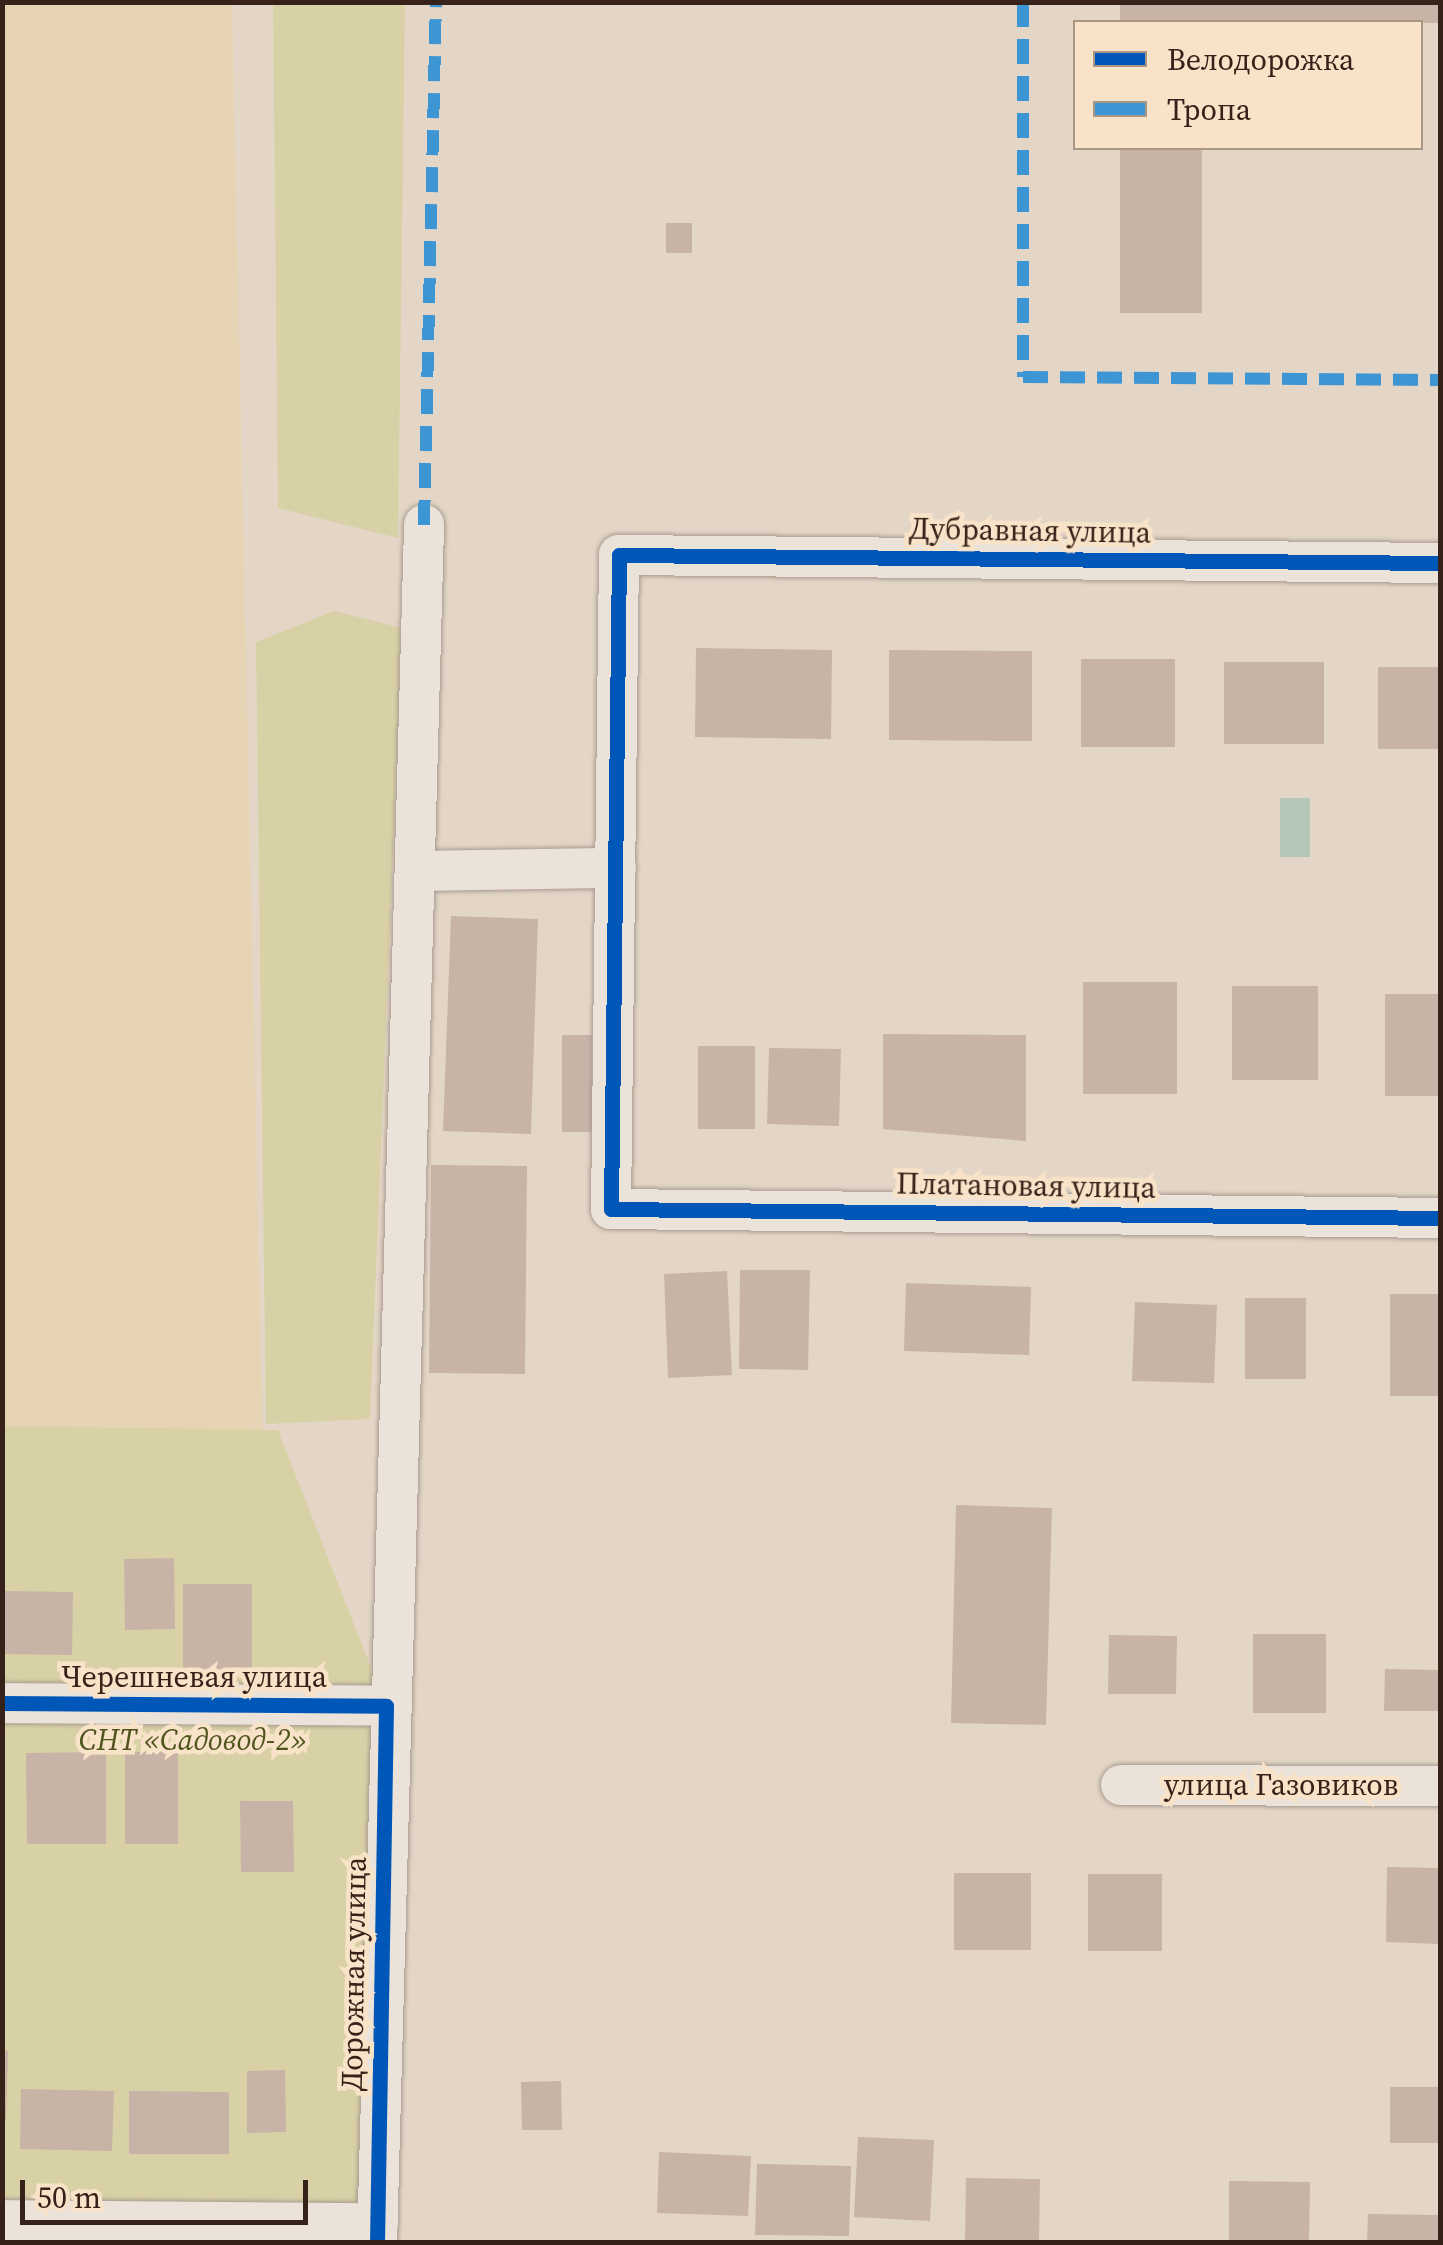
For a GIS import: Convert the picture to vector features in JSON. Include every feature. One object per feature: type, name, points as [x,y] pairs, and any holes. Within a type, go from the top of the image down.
[{"type":"street","name":"Дорожная улица","points":[[377,2233],[386,1706],[418,871],[424,525]]},
{"type":"street","name":"Дубравная улица","points":[[616,868],[620,554],[1440,563]]},
{"type":"street","points":[[418,871],[616,868]]},
{"type":"street","name":"Платановая улица","points":[[616,868],[611,1209],[1440,1218]]},
{"type":"street","name":"Черешневая улица","points":[[2,1703],[386,1706]]},
{"type":"street","name":"улица Газовиков","points":[[1121,1785],[1440,1786]]},
{"type":"street","points":[[2,2220],[377,2233]]},
{"type":"shaded area","points":[[3,3],[232,3],[265,1550],[3,1545]]},
{"type":"shaded area","points":[[1280,798],[1310,798],[1310,857],[1280,857]]},
{"type":"green space","points":[[273,3],[405,3],[398,538],[278,508]]},
{"type":"green space","points":[[334,611],[402,628],[370,1419],[266,1424],[256,642]]},
{"type":"green space","name":"СНТ «Садовод-2»","points":[[3,1426],[278,1430],[386,1706],[377,2242],[3,2242]]},
{"type":"building","points":[[1120,2],[1440,2],[1440,23],[1120,20]]},
{"type":"building","points":[[1120,150],[1202,150],[1202,313],[1120,313]]},
{"type":"building","points":[[666,223],[692,223],[692,253],[666,253]]},
{"type":"building","points":[[696,648],[832,650],[831,739],[695,737]]},
{"type":"building","points":[[889,650],[1032,651],[1032,741],[889,740]]},
{"type":"building","points":[[1081,659],[1175,659],[1175,747],[1081,747]]},
{"type":"building","points":[[1224,662],[1324,662],[1324,744],[1224,744]]},
{"type":"building","points":[[1378,667],[1440,667],[1440,749],[1378,749]]},
{"type":"building","points":[[451,916],[538,919],[531,1134],[443,1131]]},
{"type":"building","points":[[1083,982],[1177,982],[1177,1094],[1083,1094]]},
{"type":"building","points":[[1232,986],[1318,986],[1318,1080],[1232,1080]]},
{"type":"building","points":[[1385,994],[1440,994],[1440,1096],[1385,1096]]},
{"type":"building","points":[[883,1034],[1026,1035],[1026,1141],[883,1129]]},
{"type":"building","points":[[562,1035],[592,1035],[592,1132],[562,1132]]},
{"type":"building","points":[[698,1046],[755,1046],[755,1129],[698,1129]]},
{"type":"building","points":[[769,1048],[841,1049],[839,1126],[767,1124]]},
{"type":"building","points":[[431,1165],[527,1166],[525,1374],[429,1373]]},
{"type":"building","points":[[740,1270],[810,1270],[808,1370],[739,1369]]},
{"type":"building","points":[[727,1271],[732,1375],[668,1378],[664,1274]]},
{"type":"building","points":[[906,1283],[1031,1287],[1029,1355],[904,1351]]},
{"type":"building","points":[[1390,1294],[1440,1294],[1440,1396],[1390,1396]]},
{"type":"building","points":[[1245,1298],[1306,1298],[1306,1379],[1245,1379]]},
{"type":"building","points":[[1135,1302],[1217,1305],[1214,1383],[1132,1381]]},
{"type":"building","points":[[956,1505],[1052,1508],[1046,1725],[951,1723]]},
{"type":"building","points":[[174,1558],[175,1629],[125,1630],[124,1559]]},
{"type":"building","points":[[183,1584],[252,1584],[252,1669],[183,1669]]},
{"type":"building","points":[[2,1591],[73,1592],[72,1655],[2,1654]]},
{"type":"building","points":[[1253,1634],[1326,1634],[1326,1713],[1253,1713]]},
{"type":"building","points":[[1109,1635],[1177,1636],[1176,1694],[1108,1694]]},
{"type":"building","points":[[1385,1669],[1440,1670],[1440,1711],[1384,1711]]},
{"type":"building","points":[[106,1752],[106,1844],[27,1844],[26,1753]]},
{"type":"building","points":[[125,1752],[178,1752],[178,1844],[125,1844]]},
{"type":"building","points":[[240,1801],[293,1801],[294,1872],[241,1872]]},
{"type":"building","points":[[1387,1867],[1440,1868],[1440,1944],[1386,1942]]},
{"type":"building","points":[[954,1873],[1031,1873],[1031,1950],[954,1950]]},
{"type":"building","points":[[1088,1874],[1162,1874],[1162,1951],[1088,1951]]},
{"type":"building","points":[[2,2051],[8,2051],[6,2119],[2,2119]]},
{"type":"building","points":[[285,2070],[286,2132],[247,2133],[247,2071]]},
{"type":"building","points":[[561,2081],[562,2130],[522,2130],[521,2082]]},
{"type":"building","points":[[1390,2087],[1440,2087],[1440,2143],[1390,2143]]},
{"type":"building","points":[[21,2089],[114,2091],[112,2151],[20,2149]]},
{"type":"building","points":[[129,2091],[229,2092],[229,2154],[129,2154]]},
{"type":"building","points":[[858,2137],[934,2140],[930,2221],[854,2217]]},
{"type":"building","points":[[659,2152],[751,2156],[748,2216],[657,2213]]},
{"type":"building","points":[[757,2164],[851,2166],[849,2236],[755,2235]]},
{"type":"building","points":[[966,2178],[1040,2179],[1039,2242],[965,2242]]},
{"type":"building","points":[[1229,2181],[1310,2182],[1309,2242],[1229,2242]]},
{"type":"building","points":[[1368,2214],[1440,2215],[1440,2242],[1367,2242]]},
{"type":"marked path","points":[[424,525],[436,2]]},
{"type":"marked path","points":[[1023,2],[1023,377],[1440,380]]},
{"type":"cycle path","points":[[1440,563],[619,555],[611,1209],[1440,1218]]},
{"type":"cycle path","points":[[2,1703],[386,1706],[377,2242]]}]
